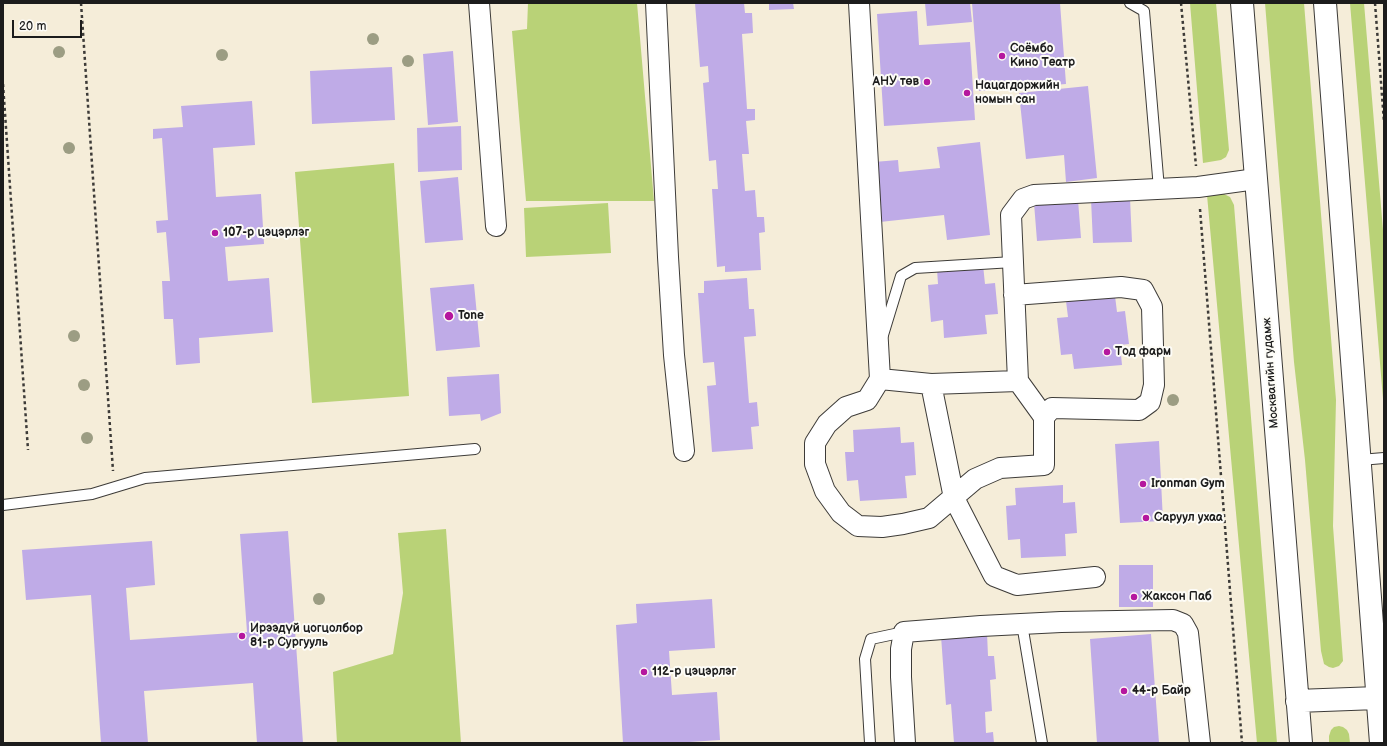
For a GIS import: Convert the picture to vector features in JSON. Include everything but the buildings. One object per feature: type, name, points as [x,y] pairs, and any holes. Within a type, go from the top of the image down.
[{"type":"highway","name":"Москвагийн гудамж","points":[[1242,3],[1301,743]]},
{"type":"highway","points":[[1326,3],[1360,460],[1379,648],[1380,671],[1377,698],[1381,743]]},
{"type":"highway","points":[[1297,701],[1377,698]]},
{"type":"street","points":[[479,3],[496,226]]},
{"type":"street","points":[[656,3],[674,355],[684,451]]},
{"type":"street","points":[[859,3],[880,379],[867,400],[846,407],[827,424],[815,443],[815,464],[825,491],[841,513],[858,526],[882,527],[929,518],[975,480],[1000,468],[1044,465],[1044,417],[1018,381],[1011,215],[1023,199],[1034,195],[1198,187],[1256,179]]},
{"type":"street","points":[[1014,295],[1121,287],[1143,290],[1152,307],[1154,385],[1150,402],[1139,410],[1052,408],[1044,417]]},
{"type":"street","points":[[880,379],[931,384],[1018,381]]},
{"type":"street","points":[[931,384],[954,498],[994,576],[1017,585],[1095,577]]},
{"type":"street","points":[[905,743],[901,677],[901,649],[904,632],[1022,624],[1173,620],[1183,624],[1188,633],[1200,743]]},
{"type":"lane","points":[[1130,3],[1144,11],[1159,189]]},
{"type":"lane","points":[[879,348],[901,276],[915,268],[1013,262]]},
{"type":"lane","points":[[3,505],[92,494],[145,478],[474,449]]},
{"type":"lane","points":[[1360,460],[1384,458]]},
{"type":"lane","points":[[1022,624],[1042,743]]},
{"type":"lane","points":[[870,743],[865,659],[871,639],[904,632]]},
{"type":"path","points":[[81,3],[114,487]]},
{"type":"path","points":[[1182,3],[1206,274],[1242,743]]},
{"type":"path","points":[[1375,3],[1384,122]]},
{"type":"path","points":[[3,84],[28,450]]},
{"type":"green space","points":[[528,3],[637,3],[654,201],[526,201],[512,31],[527,29]]},
{"type":"green space","points":[[1190,3],[1216,3],[1229,150],[1226,157],[1221,160],[1203,163]]},
{"type":"green space","points":[[1265,3],[1304,3],[1336,400],[1333,526],[1343,661],[1339,666],[1333,668],[1324,664],[1321,651],[1305,460],[1294,362]]},
{"type":"green space","points":[[1350,3],[1364,3],[1384,242],[1384,411]]},
{"type":"green space","points":[[394,163],[409,396],[312,403],[295,172]]},
{"type":"green space","points":[[1224,194],[1230,197],[1234,205],[1277,743],[1257,743],[1207,195]]},
{"type":"green space","points":[[608,203],[611,253],[526,257],[524,208]]},
{"type":"green space","points":[[446,529],[461,743],[337,743],[333,672],[393,654],[403,593],[398,533]]},
{"type":"green space","points":[[1339,726],[1347,730],[1350,743],[1329,743],[1331,730],[1334,727]]},
{"type":"place","name":"Соёмбо Кино Театр","points":[[1002,56]]},
{"type":"place","name":"АНУ төв","points":[[927,82]]},
{"type":"place","name":"Нацагдоржийн номын сан","points":[[967,93]]},
{"type":"place","name":"107-р цэцэрлэг","points":[[215,233]]},
{"type":"place","name":"Tone","points":[[449,316]]},
{"type":"place","name":"Тод фарм","points":[[1107,352]]},
{"type":"place","name":"Ironman Gym","points":[[1143,484]]},
{"type":"place","name":"Саруул ухаа","points":[[1146,518]]},
{"type":"place","name":"Жаксон Паб","points":[[1134,597]]},
{"type":"place","name":"Ирээдүй цогцолбор 81-р Сургууль","points":[[242,636]]},
{"type":"place","name":"112-р цэцэрлэг","points":[[644,672]]},
{"type":"place","name":"44-р Байр","points":[[1124,691]]}]
